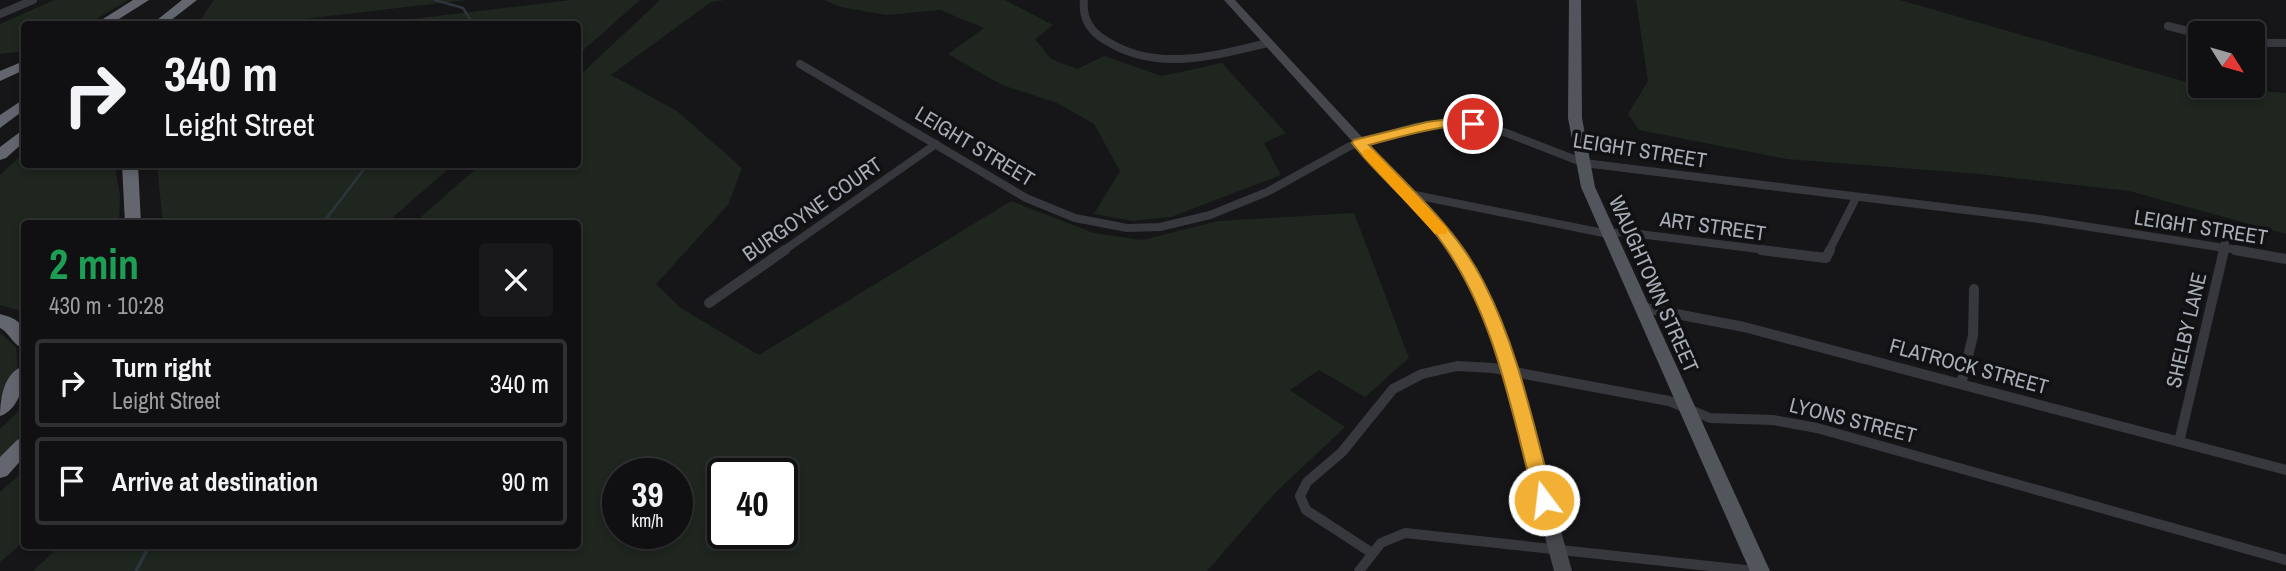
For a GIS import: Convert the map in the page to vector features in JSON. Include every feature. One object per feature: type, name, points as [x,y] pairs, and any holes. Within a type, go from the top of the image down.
[{"type":"highway","points":[[107,21],[142,0]]},
{"type":"highway","points":[[127,21],[154,0]]},
{"type":"highway","points":[[162,21],[190,0]]},
{"type":"highway","points":[[182,21],[200,0]]},
{"type":"highway","points":[[0,76],[21,66]]},
{"type":"highway","points":[[0,123],[21,106]]},
{"type":"highway","points":[[0,155],[21,137]]},
{"type":"highway","points":[[130,168],[132,220]]},
{"type":"highway","points":[[0,320],[12,326],[21,338]]},
{"type":"highway","points":[[0,409],[21,378]]},
{"type":"highway","points":[[0,470],[21,448]]},
{"type":"main road","name":"WAUGHTOWN STREET","points":[[1574,0],[1572,112],[1580,162],[1608,234],[1758,571]]},
{"type":"street","points":[[0,14],[33,0]]},
{"type":"street","points":[[1084,0],[1084,15],[1094,32],[1116,48],[1143,58],[1178,61],[1268,43]]},
{"type":"street","points":[[1229,0],[1443,233],[1477,284],[1493,321],[1509,371],[1563,571]]},
{"type":"street","points":[[2168,26],[2188,31]]},
{"type":"street","points":[[2265,43],[2286,43]]},
{"type":"street","name":"LEIGHT STREET","points":[[800,64],[936,144],[977,172],[1044,206],[1088,222],[1129,228],[1160,226],[1255,197],[1339,150],[1359,143],[1427,126],[1457,122],[1489,125],[1580,162],[2226,247],[2286,259]]},
{"type":"street","name":"BURGOYNE COURT","points":[[709,303],[936,144]]},
{"type":"street","name":"ART STREET","points":[[1405,193],[1608,234],[1623,232],[1826,258],[1856,198]]},
{"type":"street","name":"SHELBY LANE","points":[[2179,442],[2229,226]]},
{"type":"street","points":[[1961,384],[1973,336],[1974,289]]},
{"type":"street","name":"FLATROCK STREET","points":[[1640,307],[1744,327],[2286,470]]},
{"type":"street","name":"LYONS STREET","points":[[1372,552],[1306,510],[1300,495],[1307,482],[1342,452],[1384,398],[1403,383],[1430,371],[1457,366],[1509,371],[1669,401],[1710,418],[1773,420],[1817,428],[2286,560]]},
{"type":"street","points":[[1359,571],[1381,543],[1405,533],[1427,533],[1558,552],[1758,571]]},
{"type":"shaded area","points":[[54,0],[128,0],[93,21],[21,21],[21,51],[0,54],[0,24]]},
{"type":"shaded area","points":[[214,0],[467,0],[286,21],[200,21]]},
{"type":"shaded area","points":[[571,0],[640,0],[581,52],[581,21],[396,21]]},
{"type":"shaded area","points":[[660,0],[726,0],[711,2],[611,75],[677,111],[742,168],[728,205],[656,284],[681,308],[759,355],[1011,201],[1094,233],[1142,240],[1218,221],[1354,213],[1409,358],[1365,397],[1319,370],[1290,390],[1345,427],[1275,493],[1207,571],[33,571],[57,549],[581,549],[581,220],[418,220],[477,168],[581,168],[581,74]]},
{"type":"shaded area","points":[[824,0],[1005,0],[1053,25],[1035,39],[1051,59],[1077,69],[1104,56],[1162,76],[1222,63],[1286,133],[1264,143],[1281,175],[1171,217],[1132,221],[1094,214],[1120,171],[1094,124],[1057,103],[1002,85],[948,54],[984,28],[940,10],[886,15],[840,7]]},
{"type":"shaded area","points":[[1636,0],[1900,0],[2188,83],[2188,98],[2265,98],[2265,91],[2286,93],[2286,234],[2129,191],[1979,174],[1787,159],[1639,130],[1628,114],[1648,81]]},
{"type":"shaded area","points":[[21,156],[21,168],[115,168],[120,196],[119,220],[21,220],[21,311],[0,305],[0,175]]},
{"type":"shaded area","points":[[157,168],[450,168],[390,220],[163,220]]},
{"type":"shaded area","points":[[0,333],[16,347],[18,371],[0,400]]},
{"type":"shaded area","points":[[21,409],[21,435],[0,459],[0,429]]},
{"type":"shaded area","points":[[21,474],[21,544],[0,562],[0,492]]},
{"type":"waterway","points":[[435,0],[463,8],[471,21]]},
{"type":"waterway","points":[[325,220],[365,168]]},
{"type":"waterway","points":[[136,571],[147,549]]},
{"type":"slow traffic","points":[[1368,153],[1440,230]]},
{"type":"route","points":[[1473,124],[1457,122],[1427,126],[1359,143],[1443,233],[1477,284],[1493,321],[1509,371],[1544,500]]}]
